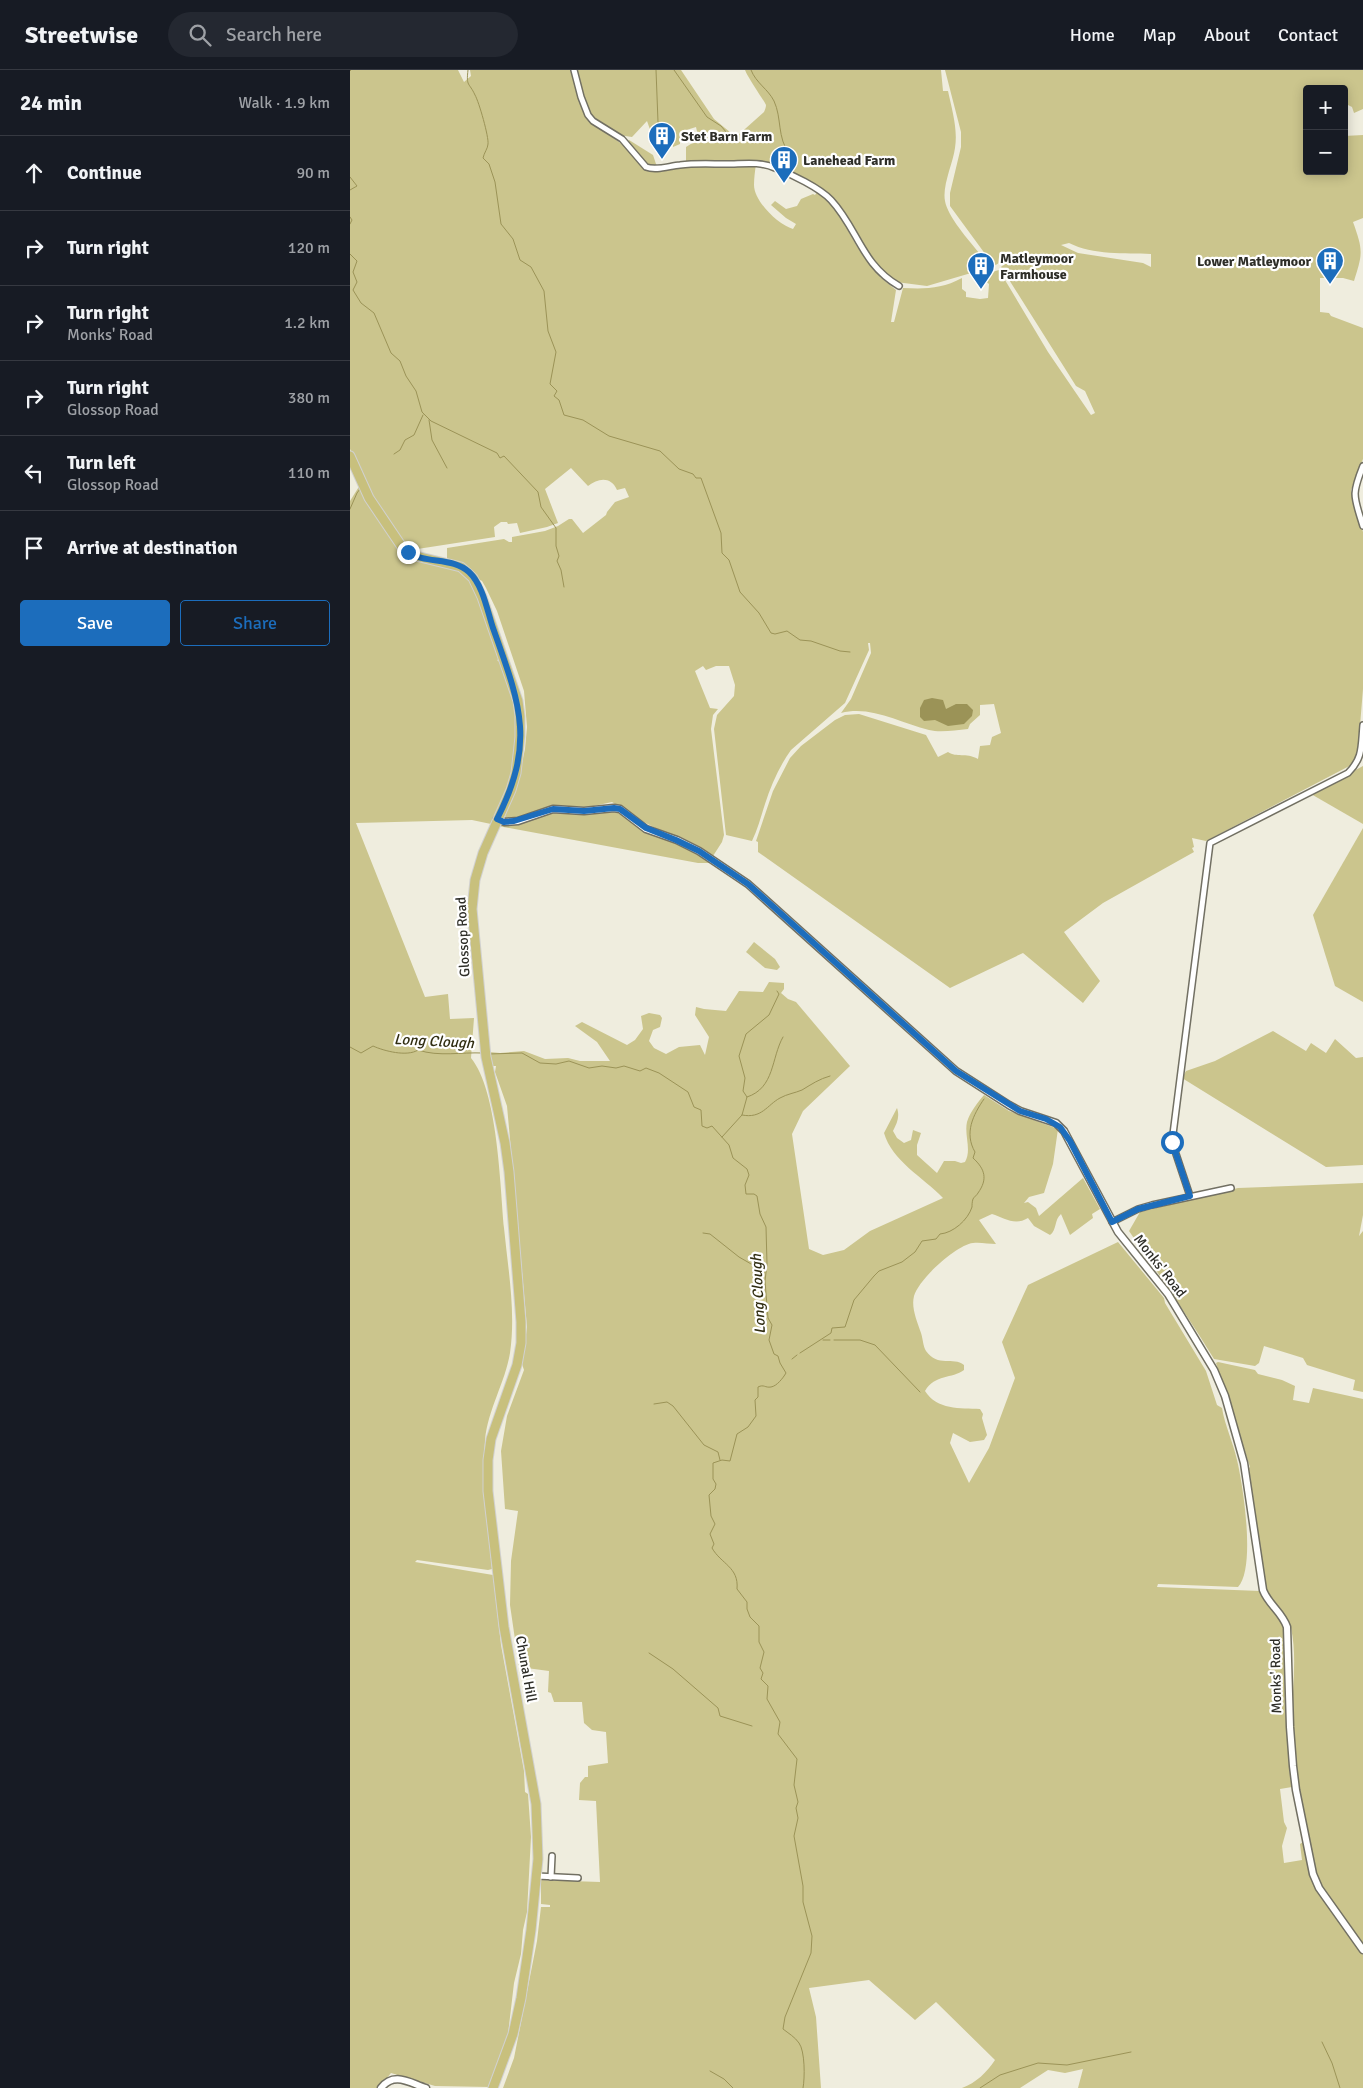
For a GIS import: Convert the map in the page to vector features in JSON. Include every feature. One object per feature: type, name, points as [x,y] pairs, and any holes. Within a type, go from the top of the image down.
[{"type":"main road","name":"Glossop Road","points":[[350,456],[369,498],[402,547],[412,555],[461,567],[470,573],[480,590],[514,687],[520,716],[516,773],[511,790],[485,846],[477,872],[472,913],[484,1045],[505,1143],[517,1254]]},
{"type":"main road","name":"Chunal Hill","points":[[493,2088],[512,2034],[521,1998],[537,1876],[538,1842],[536,1804],[501,1607],[488,1485],[491,1440],[520,1354],[521,1303],[517,1254]]},
{"type":"street","points":[[574,70],[580,97],[588,115],[622,139],[646,168],[652,169],[681,164],[751,163],[776,168],[828,196],[842,213],[854,237],[871,263],[888,279],[899,286]]},
{"type":"street","points":[[1363,466],[1354,490],[1363,526]]},
{"type":"street","points":[[1190,1196],[1174,1149],[1172,1136],[1210,843],[1348,773],[1357,765],[1360,759],[1363,725]]},
{"type":"street","name":"Monks' Road","points":[[497,819],[504,822],[514,821],[553,809],[584,811],[614,808],[620,809],[646,828],[699,851],[748,884],[956,1071],[1020,1111],[1046,1119],[1060,1127],[1070,1141],[1112,1222],[1124,1240],[1168,1294],[1211,1362],[1225,1396],[1244,1463],[1263,1590],[1269,1601],[1284,1619],[1287,1631],[1293,1766],[1313,1874],[1319,1888],[1363,1950]]},
{"type":"street","points":[[1112,1222],[1138,1209],[1231,1188]]},
{"type":"street","points":[[551,1877],[552,1856]]},
{"type":"street","points":[[537,1876],[578,1878]]},
{"type":"street","points":[[381,2088],[387,2081],[396,2078],[426,2088]]},
{"type":"shaded area","points":[[350,70],[458,70],[464,82],[471,76],[470,70],[573,70],[593,123],[627,148],[644,169],[651,171],[675,167],[756,164],[754,185],[758,198],[774,218],[793,229],[796,224],[771,205],[775,201],[786,209],[797,206],[801,199],[813,194],[815,195],[817,192],[825,197],[841,217],[858,248],[877,274],[882,275],[880,277],[896,290],[891,322],[894,322],[903,288],[933,288],[962,278],[962,289],[966,292],[966,297],[988,298],[989,284],[983,277],[999,270],[1048,352],[1091,415],[1095,413],[1085,391],[1076,386],[1001,267],[1006,262],[1004,260],[994,266],[950,206],[950,193],[961,147],[961,132],[945,70],[1363,70],[1363,109],[1354,113],[1352,107],[1348,105],[1348,85],[1303,85],[1303,175],[1348,175],[1348,136],[1363,135],[1363,218],[1353,222],[1361,252],[1357,272],[1354,281],[1343,278],[1320,278],[1320,312],[1329,313],[1331,316],[1363,328],[1363,459],[1351,490],[1363,532],[1363,689],[1357,762],[1206,841],[1192,838],[1194,852],[1103,903],[1064,932],[1100,981],[1083,1003],[1023,953],[950,988],[758,852],[758,842],[756,841],[773,791],[790,758],[801,746],[835,720],[845,715],[859,714],[926,735],[938,757],[948,752],[978,759],[980,746],[990,745],[992,737],[1001,733],[994,704],[980,705],[980,715],[970,724],[968,729],[948,731],[929,730],[863,711],[841,713],[851,699],[871,653],[870,643],[868,643],[869,650],[845,703],[791,750],[783,762],[770,790],[752,841],[726,835],[714,729],[717,715],[734,696],[735,685],[729,666],[716,666],[706,670],[703,666],[695,671],[710,708],[718,709],[713,715],[711,729],[724,835],[713,856],[711,857],[644,822],[612,802],[589,807],[552,806],[521,818],[506,818],[504,814],[516,790],[525,749],[527,727],[524,691],[497,611],[486,588],[482,581],[447,561],[447,548],[504,539],[512,542],[512,537],[545,531],[569,519],[572,519],[583,533],[606,515],[615,502],[629,497],[625,488],[617,490],[608,480],[596,481],[588,486],[571,468],[545,489],[558,523],[520,533],[517,523],[508,524],[507,522],[501,522],[494,527],[495,537],[409,550],[383,516],[350,449]],"holes":[[[1069,243],[1088,250],[1109,253],[1151,254],[1151,267],[1143,263],[1078,253],[1061,245]]]},
{"type":"shaded area","points":[[576,70],[681,70],[714,119],[736,137],[764,112],[766,106],[745,70],[941,70],[943,91],[948,91],[956,134],[954,154],[945,188],[945,201],[951,216],[988,264],[988,268],[927,286],[896,282],[875,264],[843,209],[829,194],[771,163],[686,161],[686,147],[694,142],[698,136],[696,127],[680,132],[680,144],[673,147],[673,142],[664,145],[653,138],[647,121],[632,137],[612,131],[594,120],[586,109]]},
{"type":"shaded area","points":[[629,140],[653,155],[657,167],[648,167],[627,142]]},
{"type":"shaded area","points":[[360,485],[402,551],[454,567],[471,579],[500,659],[497,660],[502,664],[514,698],[517,723],[513,771],[505,798],[491,824],[472,820],[356,823],[425,997],[448,994],[450,1019],[474,1018],[471,1058],[480,1073],[487,1092],[499,1164],[511,1290],[512,1338],[508,1364],[489,1418],[485,1440],[485,1488],[492,1569],[417,1560],[415,1562],[493,1575],[501,1645],[524,1771],[525,1792],[528,1794],[531,1837],[527,1912],[521,1954],[514,1983],[508,2034],[490,2087],[435,2086],[391,2073],[379,2088],[350,2088],[350,501]]},
{"type":"shaded area","points":[[932,698],[943,700],[946,709],[956,704],[967,704],[973,710],[972,716],[964,724],[948,726],[935,720],[924,721],[920,717],[920,708],[924,700]]},
{"type":"shaded area","points":[[1363,766],[1363,824],[1311,794]]},
{"type":"shaded area","points":[[610,808],[619,811],[645,830],[690,848],[711,863],[698,863],[498,826],[552,812],[584,815]]},
{"type":"shaded area","points":[[1363,828],[1363,1002],[1335,986],[1313,915]]},
{"type":"shaded area","points":[[754,942],[775,959],[780,967],[777,970],[765,968],[746,952]]},
{"type":"shaded area","points":[[769,982],[784,983],[784,989],[781,993],[788,999],[796,1002],[850,1066],[803,1111],[792,1134],[809,1249],[823,1255],[844,1250],[870,1231],[943,1198],[901,1160],[888,1143],[884,1133],[897,1108],[897,1123],[893,1131],[897,1138],[904,1143],[911,1140],[913,1130],[921,1133],[917,1145],[917,1155],[937,1173],[944,1161],[965,1162],[968,1153],[967,1122],[972,1111],[984,1095],[1009,1111],[1058,1129],[1053,1164],[1044,1193],[1029,1197],[1024,1203],[1028,1202],[1036,1208],[1039,1216],[1083,1178],[1100,1209],[1092,1214],[1093,1218],[1070,1235],[1061,1214],[1050,1235],[1034,1226],[1028,1218],[1014,1221],[992,1214],[979,1220],[996,1244],[973,1243],[957,1250],[930,1272],[917,1289],[913,1301],[914,1310],[926,1351],[940,1361],[955,1361],[964,1365],[964,1370],[939,1379],[925,1391],[942,1405],[980,1409],[983,1414],[982,1418],[987,1435],[984,1440],[970,1442],[953,1433],[950,1443],[969,1483],[989,1448],[1015,1378],[1002,1342],[1028,1285],[1118,1242],[1164,1298],[1165,1303],[1206,1371],[1217,1405],[1222,1408],[1240,1472],[1245,1506],[1247,1545],[1243,1577],[1238,1587],[1158,1584],[1157,1587],[1260,1591],[1284,1627],[1292,1787],[1280,1789],[1284,1822],[1287,1828],[1282,1846],[1284,1863],[1302,1860],[1300,1844],[1304,1841],[1314,1885],[1363,1955],[1363,2088],[1078,2088],[1083,2069],[1065,2073],[1048,2070],[1020,2088],[962,2088],[981,2077],[995,2060],[936,2002],[915,2020],[869,1980],[809,1988],[816,2017],[821,2088],[503,2088],[514,2058],[537,1941],[541,1907],[550,1907],[550,1905],[541,1904],[541,1880],[600,1882],[596,1801],[579,1800],[580,1783],[585,1777],[588,1777],[588,1766],[608,1763],[606,1732],[592,1730],[584,1723],[582,1702],[554,1702],[551,1693],[548,1692],[549,1671],[519,1667],[510,1605],[511,1561],[518,1511],[505,1509],[501,1451],[507,1416],[524,1370],[522,1364],[527,1327],[507,1106],[495,1072],[496,1066],[491,1066],[489,1052],[524,1051],[545,1059],[568,1058],[580,1061],[610,1061],[597,1042],[575,1026],[582,1022],[627,1045],[635,1040],[643,1029],[641,1016],[649,1013],[660,1015],[662,1018],[660,1027],[653,1030],[649,1041],[654,1048],[666,1054],[679,1047],[700,1045],[705,1055],[709,1037],[695,1015],[696,1007],[726,1011],[739,991],[763,992]]},
{"type":"shaded area","points":[[1273,1031],[1306,1051],[1311,1043],[1326,1053],[1335,1039],[1356,1058],[1363,1057],[1363,1165],[1326,1167],[1182,1078],[1186,1071],[1215,1061]]},
{"type":"shaded area","points":[[1363,1183],[1363,1215],[1359,1236],[1363,1231],[1363,1392],[1353,1390],[1355,1380],[1307,1365],[1303,1358],[1264,1346],[1259,1363],[1255,1366],[1214,1359],[1129,1231],[1140,1212],[1238,1188]]},
{"type":"shaded area","points":[[1216,1363],[1255,1370],[1258,1374],[1282,1380],[1295,1386],[1293,1400],[1309,1403],[1313,1388],[1363,1399],[1363,1944],[1321,1887],[1317,1875],[1293,1747],[1294,1652],[1291,1628],[1284,1613],[1265,1590],[1250,1467]]},
{"type":"waterway","points":[[468,70],[468,82],[477,99],[487,134],[488,146],[483,158],[489,164],[495,182],[501,224],[513,239],[520,260],[531,267],[544,291],[548,331],[556,352],[550,384],[557,391],[554,396],[559,400],[564,415],[583,420],[609,436],[660,451],[679,469],[693,474],[696,478],[701,478],[721,533],[722,553],[729,560],[740,592],[759,613],[771,633],[787,631],[800,640],[811,641],[840,651],[850,652]]},
{"type":"waterway","points":[[656,70],[658,122],[668,140]]},
{"type":"waterway","points":[[674,70],[707,117],[721,126],[733,140]]},
{"type":"waterway","points":[[751,70],[774,101],[783,141],[789,153]]},
{"type":"waterway","points":[[350,177],[357,186],[350,190]]},
{"type":"waterway","points":[[350,217],[352,220],[350,224]]},
{"type":"waterway","points":[[350,254],[357,261],[353,272],[357,282],[353,290],[361,303],[374,313],[391,353],[400,361],[406,376],[416,391],[422,412],[431,421],[497,453],[500,458],[504,456],[538,492],[541,507],[556,528],[556,546],[559,556],[557,561],[561,570],[564,587]]},
{"type":"waterway","points":[[394,454],[400,450],[405,440],[414,435],[423,415]]},
{"type":"waterway","points":[[429,420],[432,440],[447,468]]},
{"type":"waterway","points":[[350,509],[360,489]]},
{"type":"waterway","points":[[722,1137],[742,1115],[747,1097],[743,1091],[745,1078],[739,1056],[746,1034],[769,1015],[779,994],[777,991]]},
{"type":"waterway","points":[[747,1097],[756,1093],[768,1080],[783,1037]]},
{"type":"waterway","name":"Long Clough","points":[[350,1047],[361,1053],[373,1046],[383,1050],[402,1053],[418,1050],[442,1054],[483,1053]]},
{"type":"waterway","name":"Long Clough","points":[[489,1054],[522,1053],[540,1063],[556,1064],[569,1061],[589,1068],[602,1066],[616,1068],[624,1066],[640,1071],[646,1068],[659,1073],[688,1092],[694,1107],[701,1110],[702,1126],[707,1128],[712,1126],[729,1145],[733,1158],[747,1169],[749,1175],[745,1185],[746,1194],[757,1196],[760,1214],[766,1227],[767,1264],[765,1281],[768,1318],[772,1325],[769,1340],[774,1354],[778,1356],[786,1373],[780,1382],[773,1386],[758,1387],[758,1397],[755,1400],[756,1416],[748,1427],[737,1434],[730,1461],[722,1460],[713,1463],[713,1479],[716,1484],[715,1489],[709,1495],[711,1516],[715,1524],[710,1534],[714,1544],[712,1548],[732,1571],[737,1582],[737,1589],[747,1602],[750,1617],[759,1626],[759,1642],[764,1652],[760,1668],[763,1673],[761,1679],[768,1686],[767,1699],[780,1722],[778,1734],[797,1759],[794,1785],[798,1802],[796,1808],[798,1818],[794,1836],[803,1886],[803,1902],[812,1936],[811,1953],[785,2017],[783,2029],[796,2039],[801,2047],[804,2065],[803,2088]]},
{"type":"waterway","points":[[742,1115],[755,1115],[764,1111],[785,1095],[802,1090],[830,1076]]},
{"type":"waterway","points":[[800,1353],[831,1333],[832,1328],[845,1327],[854,1300],[879,1271],[902,1262],[915,1252],[922,1241],[936,1239],[940,1234],[955,1228],[967,1217],[972,1207],[973,1198],[978,1194],[984,1179],[980,1166],[973,1158],[975,1152],[970,1138],[973,1118],[984,1099]]},
{"type":"waterway","points":[[703,1233],[710,1234],[739,1257],[765,1272]]},
{"type":"waterway","points":[[823,1340],[830,1340]]},
{"type":"waterway","points":[[834,1340],[860,1340],[875,1345],[920,1392]]},
{"type":"waterway","points":[[792,1359],[797,1355]]},
{"type":"waterway","points":[[654,1404],[667,1402],[673,1406],[704,1445],[718,1452],[720,1460]]},
{"type":"waterway","points":[[649,1653],[673,1669],[718,1708],[720,1716],[752,1726]]},
{"type":"waterway","points":[[1322,2042],[1332,2063],[1340,2088]]},
{"type":"waterway","points":[[980,2088],[1000,2075],[1038,2063],[1067,2065],[1131,2052]]},
{"type":"waterway","points":[[710,2071],[724,2079],[733,2088]]},
{"type":"place","name":"Stet Barn Farm","points":[[662,160]]},
{"type":"place","name":"Lanehead Farm","points":[[784,184]]},
{"type":"place","name":"Lower Matleymoor","points":[[1330,285]]},
{"type":"place","name":"Matleymoor Farmhouse","points":[[981,290]]},
{"type":"route","points":[[408,552],[415,556],[461,567],[470,573],[477,583],[514,687],[520,716],[519,757],[511,790],[497,819],[504,822],[527,819],[553,809],[584,811],[608,807],[620,809],[646,828],[699,851],[748,884],[789,922],[819,946],[923,1044],[956,1071],[1009,1106],[1032,1116],[1056,1123],[1070,1141],[1112,1222],[1138,1209],[1190,1196],[1172,1142]]}]
